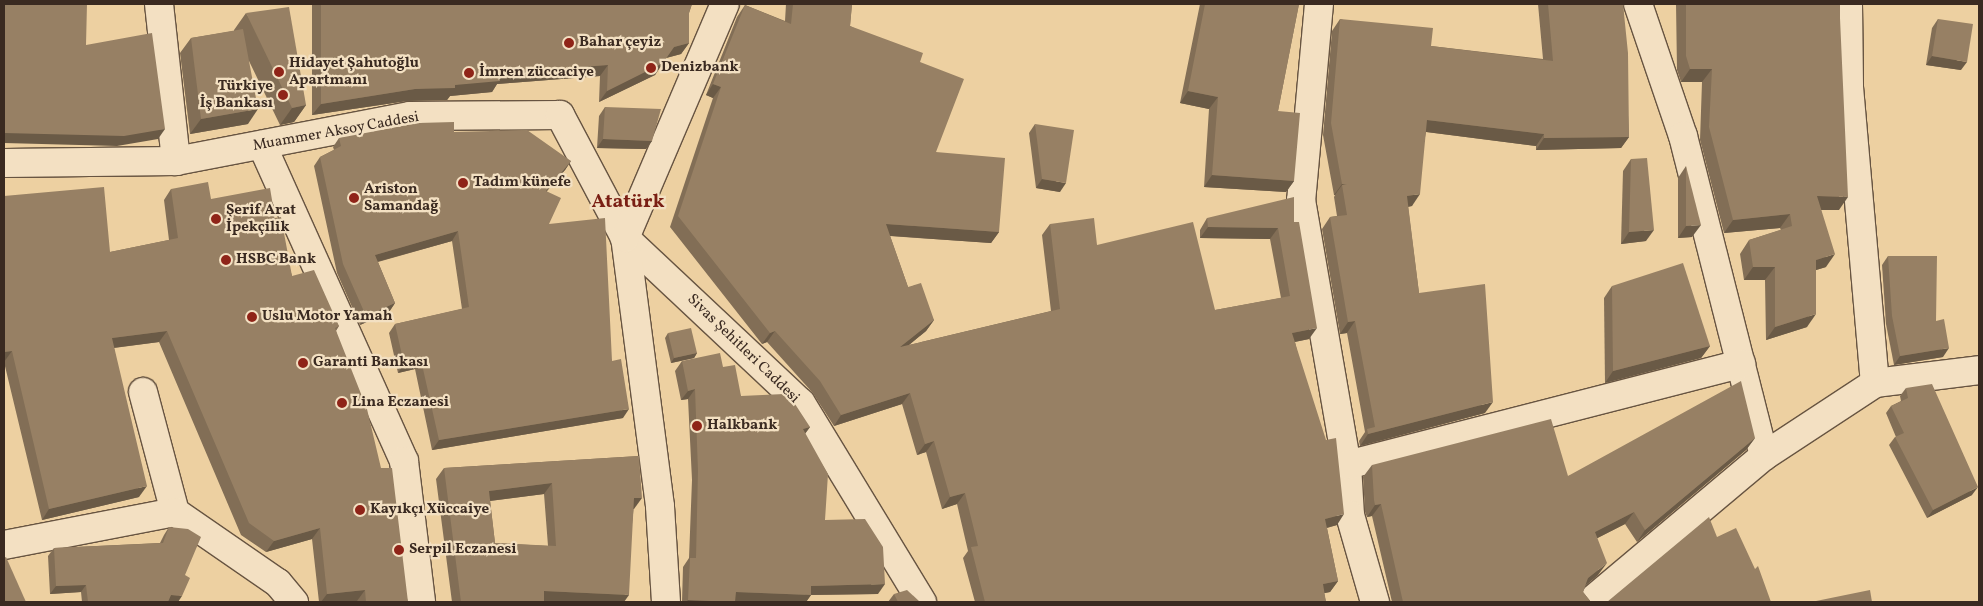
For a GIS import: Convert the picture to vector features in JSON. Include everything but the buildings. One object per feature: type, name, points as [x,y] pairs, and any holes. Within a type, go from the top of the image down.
[{"type":"street","points":[[160,4],[176,161]]},
{"type":"street","points":[[666,602],[660,506],[625,238],[725,4]]},
{"type":"street","points":[[1319,4],[1301,200],[1347,465],[1350,516],[1375,602]]},
{"type":"street","points":[[1638,4],[1683,136],[1764,456]]},
{"type":"street","points":[[1848,4],[1849,87],[1875,383]]},
{"type":"street","name":"Muammer Aksoy Caddesi","points":[[4,163],[176,161],[410,116],[560,115],[625,238]]},
{"type":"street","points":[[262,145],[404,462],[421,602]]},
{"type":"street","name":"Sivas Şehitleri Caddesi","points":[[625,238],[801,403],[922,602]]},
{"type":"street","points":[[1347,465],[1741,364]]},
{"type":"street","points":[[1590,602],[1764,456],[1875,383],[1979,370]]},
{"type":"street","points":[[144,392],[175,512],[278,582],[294,602]]},
{"type":"street","points":[[4,545],[175,512]]},
{"type":"place","name":"Bahar çeyiz","points":[[569,43]]},
{"type":"place","name":"Denizbank","points":[[651,68]]},
{"type":"place","name":"Hidayet Şahutoğlu Apartmanı","points":[[279,72]]},
{"type":"place","name":"İmren züccaciye","points":[[469,73]]},
{"type":"place","name":"Türkiye İş Bankası","points":[[283,95]]},
{"type":"place","name":"Tadım künefe","points":[[463,183]]},
{"type":"place","name":"Ariston Samandağ","points":[[354,198]]},
{"type":"place","name":"Şerif Arat İpekçilik","points":[[216,219]]},
{"type":"place","name":"HSBC Bank","points":[[226,260]]},
{"type":"place","name":"Uslu Motor Yamah","points":[[252,317]]},
{"type":"place","name":"Garanti Bankası","points":[[303,363]]},
{"type":"place","name":"Lina Eczanesi","points":[[342,403]]},
{"type":"place","name":"Halkbank","points":[[697,426]]},
{"type":"place","name":"Kayıkçı Xüccaiye","points":[[360,510]]},
{"type":"place","name":"Serpil Eczanesi","points":[[399,550]]},
{"type":"district","name":"Atatürk","points":[[628,202]]}]
